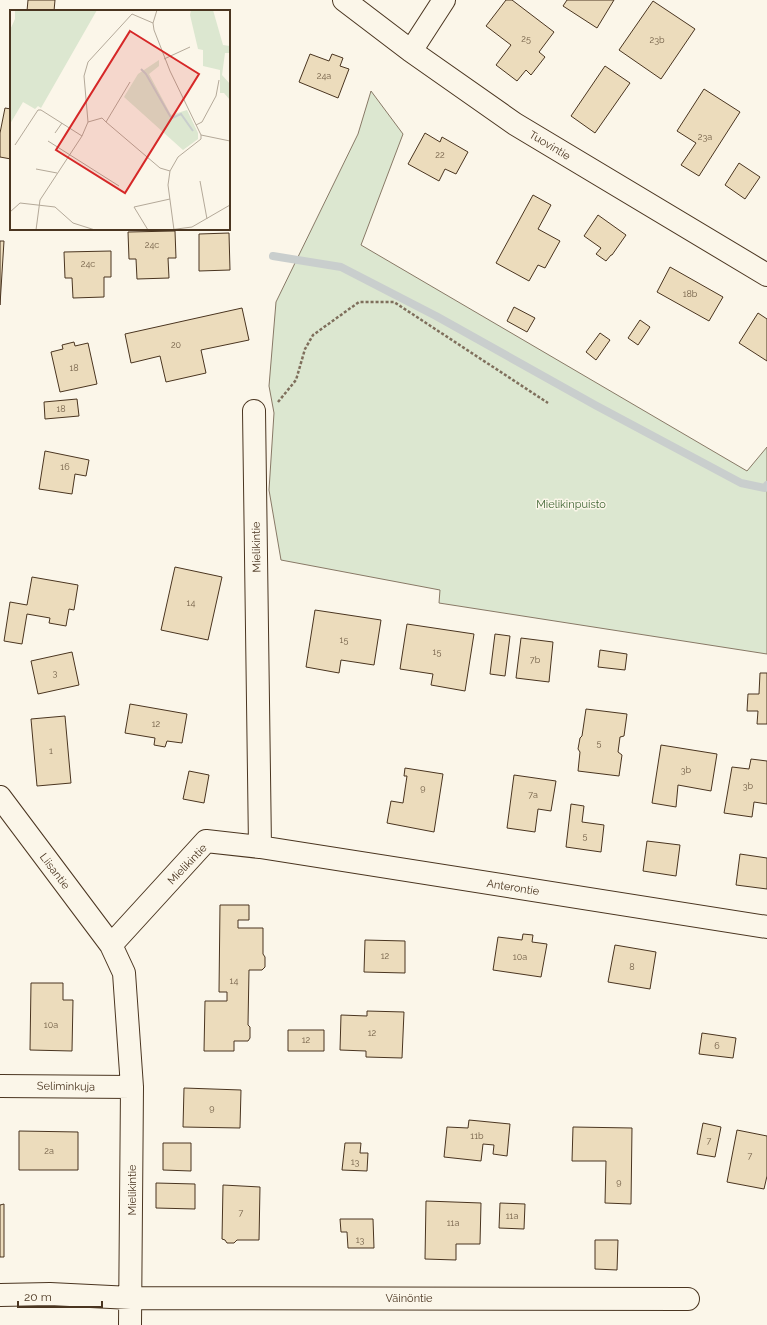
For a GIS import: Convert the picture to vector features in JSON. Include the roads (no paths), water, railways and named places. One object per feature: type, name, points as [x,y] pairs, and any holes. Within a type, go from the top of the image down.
[{"type":"street","name":"Tuovintie","points":[[344,0],[411,51],[516,124],[767,275]]},
{"type":"street","points":[[411,51],[444,0]]},
{"type":"street","name":"Mielikintie","points":[[130,1325],[132,1087],[124,973],[110,945],[206,841],[260,847],[254,411]]},
{"type":"street","name":"Liisantie","points":[[0,797],[110,945]]},
{"type":"street","name":"Anterontie","points":[[260,847],[767,927]]},
{"type":"street","name":"Seliminkuja","points":[[0,1086],[132,1087]]},
{"type":"street","name":"Väinöntie","points":[[0,1295],[50,1294],[131,1298],[688,1299]]},
{"type":"waterway","points":[[273,256],[341,267],[436,316],[595,405],[741,483],[765,488],[767,485]]},
{"type":"park label","name":"Mielikinpuisto","points":[[571,504]]}]
